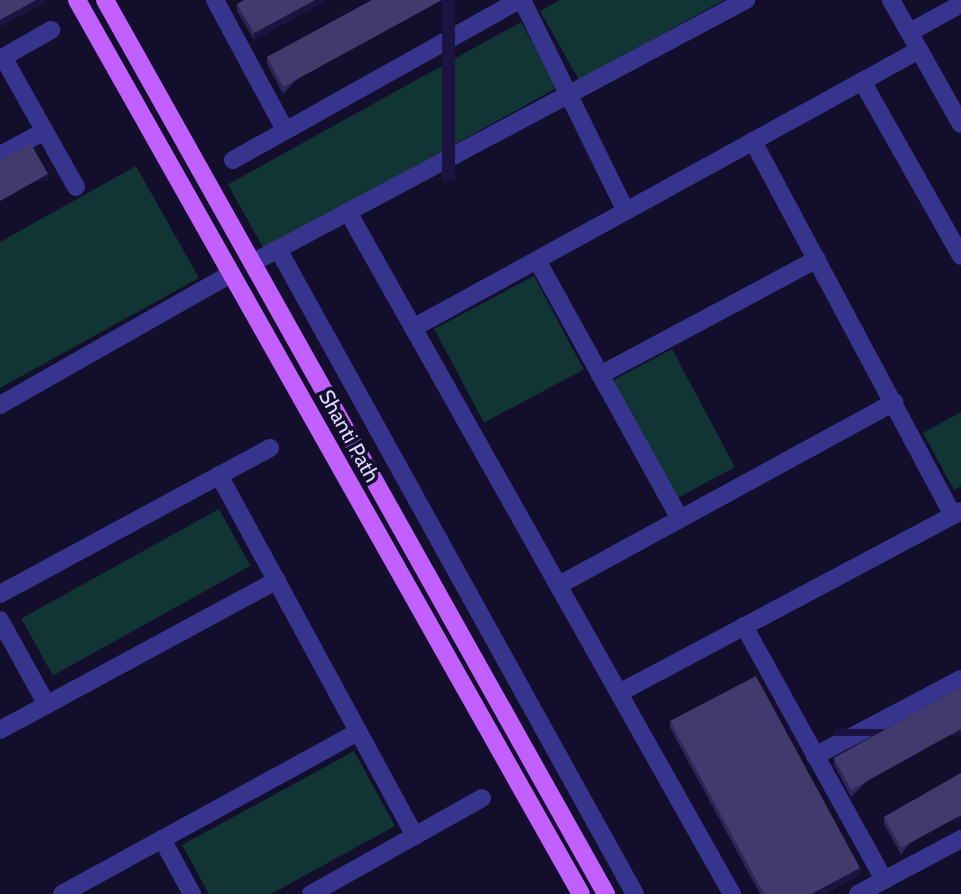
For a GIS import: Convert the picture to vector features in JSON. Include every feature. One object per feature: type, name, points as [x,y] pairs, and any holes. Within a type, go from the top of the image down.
[{"type":"main road","name":"Shanti Path","points":[[77,0],[581,894]]},
{"type":"main road","points":[[105,0],[606,894]]},
{"type":"street","points":[[233,160],[520,0],[626,211]]},
{"type":"street","points":[[252,263],[746,0]]},
{"type":"street","points":[[891,0],[961,124]]},
{"type":"street","points":[[217,1],[285,130]]},
{"type":"street","points":[[909,32],[961,4]]},
{"type":"street","points":[[51,30],[2,58],[76,187]]},
{"type":"street","points":[[413,328],[919,50]]},
{"type":"street","points":[[862,80],[961,256]]},
{"type":"street","points":[[0,155],[43,132]]},
{"type":"street","points":[[619,693],[957,513],[753,141]]},
{"type":"street","points":[[348,212],[733,894]]},
{"type":"street","points":[[278,249],[635,894]]},
{"type":"street","points":[[600,375],[817,259]]},
{"type":"street","points":[[537,260],[680,519]]},
{"type":"street","points":[[0,405],[231,274]]},
{"type":"street","points":[[559,584],[894,402]]},
{"type":"street","points":[[0,594],[270,448]]},
{"type":"street","points":[[219,475],[415,836]]},
{"type":"street","points":[[0,730],[277,579]]},
{"type":"street","points":[[0,620],[47,705]]},
{"type":"street","points":[[744,626],[884,880]]},
{"type":"street","points":[[815,755],[961,679]]},
{"type":"street","points":[[62,894],[358,732]]},
{"type":"street","points":[[311,894],[482,798]]},
{"type":"street","points":[[162,839],[192,894]]},
{"type":"street","points":[[858,894],[961,839]]},
{"type":"green space","points":[[560,0],[724,0],[579,80],[540,11]]},
{"type":"green space","points":[[521,22],[557,88],[264,250],[228,184]]},
{"type":"green space","points":[[136,166],[199,278],[0,388],[0,242]]},
{"type":"green space","points":[[534,276],[584,370],[484,423],[434,329]]},
{"type":"green space","points":[[672,349],[735,467],[677,498],[614,380]]},
{"type":"green space","points":[[961,412],[961,486],[954,490],[923,433]]},
{"type":"green space","points":[[219,509],[251,566],[53,675],[21,619]]},
{"type":"green space","points":[[354,751],[395,826],[271,894],[209,894],[182,845]]},
{"type":"building","points":[[0,0],[36,0],[0,20]]},
{"type":"building","points":[[244,0],[315,0],[254,33],[237,4]]},
{"type":"building","points":[[372,0],[442,0],[283,87],[267,57]]},
{"type":"building","points":[[31,144],[48,174],[0,201],[0,161]]},
{"type":"building","points":[[756,676],[860,868],[811,894],[764,894],[670,721]]},
{"type":"building","points":[[961,687],[961,729],[851,790],[834,758]]},
{"type":"building","points":[[961,773],[961,815],[901,848],[884,817]]}]
